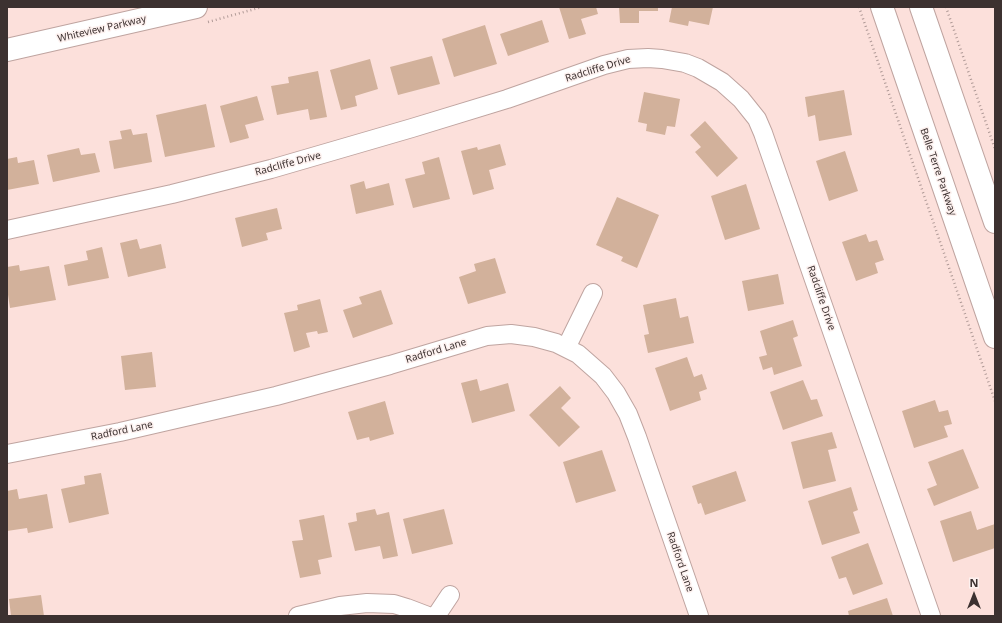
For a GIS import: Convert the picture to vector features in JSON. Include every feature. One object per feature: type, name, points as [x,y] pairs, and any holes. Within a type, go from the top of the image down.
[{"type":"main road","name":"Whiteview Parkway","points":[[7,50],[196,7]]},
{"type":"main road","name":"Belle Terre Parkway","points":[[882,7],[995,337]]},
{"type":"main road","points":[[920,7],[995,222]]},
{"type":"street","name":"Radcliffe Drive","points":[[7,230],[164,196],[285,165],[493,103],[617,62],[638,58],[662,59],[685,63],[698,68],[722,82],[741,99],[757,119],[763,132],[931,616]]},
{"type":"street","points":[[566,348],[593,293]]},
{"type":"street","name":"Radford Lane","points":[[7,454],[120,432],[276,396],[390,365],[487,336],[510,334],[534,337],[566,348],[588,361],[603,376],[616,393],[628,414],[642,451],[698,616]]},
{"type":"street","points":[[436,616],[450,595]]},
{"type":"street","points":[[298,616],[354,604],[381,602],[407,608],[428,616]]},
{"type":"path","points":[[859,7],[995,401]]},
{"type":"path","points":[[946,7],[995,149]]},
{"type":"building","points":[[559,7],[596,7],[598,14],[581,19],[586,34],[569,39]]},
{"type":"building","points":[[619,7],[658,7],[658,11],[639,11],[639,23],[620,23]]},
{"type":"building","points":[[672,7],[713,7],[709,25],[689,21],[688,26],[669,22]]},
{"type":"building","points":[[542,20],[549,42],[508,56],[500,34]]},
{"type":"building","points":[[485,25],[497,64],[454,77],[442,39]]},
{"type":"building","points":[[432,56],[440,84],[398,95],[390,67]]},
{"type":"building","points":[[370,59],[378,89],[355,96],[357,106],[341,110],[330,70]]},
{"type":"building","points":[[318,71],[327,117],[310,120],[308,109],[277,115],[271,86],[289,83],[288,77]]},
{"type":"building","points":[[844,90],[852,135],[819,141],[815,115],[808,117],[805,97]]},
{"type":"building","points":[[644,92],[680,99],[675,127],[667,126],[665,135],[646,131],[647,124],[638,122]]},
{"type":"building","points":[[257,96],[264,120],[245,125],[249,138],[230,143],[220,106]]},
{"type":"building","points":[[206,104],[215,147],[165,157],[156,115]]},
{"type":"building","points":[[705,121],[738,158],[717,177],[695,152],[701,147],[690,135]]},
{"type":"building","points":[[131,129],[133,135],[147,133],[152,162],[114,169],[109,141],[122,139],[120,131]]},
{"type":"building","points":[[500,144],[506,165],[489,170],[494,189],[473,195],[461,151],[477,147],[478,150]]},
{"type":"building","points":[[79,148],[81,155],[95,153],[100,172],[53,182],[47,155]]},
{"type":"building","points":[[845,151],[858,191],[829,201],[816,161]]},
{"type":"building","points":[[17,157],[18,163],[34,160],[39,184],[7,190],[7,159]]},
{"type":"building","points":[[439,157],[450,199],[413,208],[405,179],[425,174],[422,162]]},
{"type":"building","points":[[364,181],[366,189],[389,183],[394,205],[356,214],[350,185]]},
{"type":"building","points":[[746,184],[760,229],[725,240],[711,196]]},
{"type":"building","points":[[617,197],[659,215],[637,268],[621,261],[623,257],[596,245]]},
{"type":"building","points":[[277,208],[282,229],[266,233],[268,240],[242,247],[235,218]]},
{"type":"building","points":[[866,234],[869,242],[877,240],[884,260],[875,263],[878,273],[856,281],[842,242]]},
{"type":"building","points":[[137,239],[140,249],[161,244],[166,268],[128,277],[120,243]]},
{"type":"building","points":[[102,247],[109,278],[68,286],[64,265],[88,260],[86,251]]},
{"type":"building","points":[[495,258],[506,293],[468,304],[459,277],[476,271],[474,264]]},
{"type":"building","points":[[19,265],[20,271],[49,266],[56,300],[10,308],[7,288],[7,267]]},
{"type":"building","points":[[778,274],[784,304],[748,311],[742,281]]},
{"type":"building","points":[[381,290],[393,324],[353,338],[343,310],[362,304],[359,297]]},
{"type":"building","points":[[676,298],[680,318],[688,316],[694,343],[648,353],[644,335],[649,334],[643,305]]},
{"type":"building","points":[[320,299],[328,332],[318,334],[317,331],[306,333],[310,347],[294,352],[284,313],[298,310],[297,305]]},
{"type":"building","points":[[793,320],[798,336],[793,338],[802,366],[774,375],[772,367],[763,370],[759,357],[767,355],[760,331]]},
{"type":"building","points":[[152,352],[156,387],[125,390],[121,356]]},
{"type":"building","points":[[687,357],[694,377],[702,374],[707,389],[699,392],[701,400],[670,411],[655,368]]},
{"type":"building","points":[[477,379],[480,391],[508,383],[515,411],[472,423],[461,383]]},
{"type":"building","points":[[803,380],[811,400],[817,399],[823,416],[783,430],[770,392]]},
{"type":"building","points":[[560,386],[571,398],[561,408],[580,427],[559,447],[529,415]]},
{"type":"building","points":[[935,400],[939,412],[948,410],[952,424],[944,426],[948,437],[914,448],[902,411]]},
{"type":"building","points":[[385,401],[394,434],[370,441],[369,437],[357,440],[348,412]]},
{"type":"building","points":[[832,432],[837,448],[828,450],[836,481],[803,489],[791,442]]},
{"type":"building","points":[[963,449],[979,488],[934,506],[927,489],[937,485],[928,462]]},
{"type":"building","points":[[602,450],[616,491],[576,503],[563,462]]},
{"type":"building","points":[[736,471],[746,501],[705,515],[701,503],[698,504],[692,486]]},
{"type":"building","points":[[101,473],[109,514],[69,523],[61,489],[85,484],[84,476]]},
{"type":"building","points":[[851,487],[858,510],[853,512],[860,533],[822,545],[808,501]]},
{"type":"building","points":[[17,489],[19,499],[47,494],[53,528],[28,533],[27,528],[7,531],[7,491]]},
{"type":"building","points":[[375,509],[377,515],[389,512],[398,556],[383,559],[380,546],[355,551],[348,523],[357,521],[356,513]]},
{"type":"building","points":[[444,509],[453,544],[412,554],[403,519]]},
{"type":"building","points":[[971,511],[977,530],[995,524],[995,548],[953,562],[940,521]]},
{"type":"building","points":[[324,515],[332,557],[318,560],[321,574],[300,578],[292,541],[303,540],[299,520]]},
{"type":"building","points":[[868,543],[883,584],[853,595],[846,577],[839,579],[831,557]]},
{"type":"building","points":[[41,595],[44,616],[11,616],[9,599]]},
{"type":"building","points":[[887,598],[893,616],[849,616],[848,611]]}]
